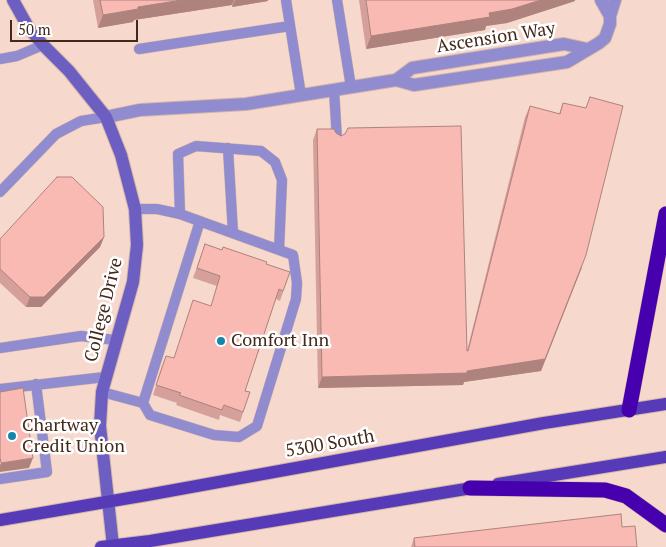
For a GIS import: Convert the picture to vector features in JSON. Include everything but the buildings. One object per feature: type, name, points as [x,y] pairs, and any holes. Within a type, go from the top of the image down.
[{"type":"highway","points":[[629,410],[666,214]]},
{"type":"highway","points":[[470,488],[606,490],[626,496],[666,526]]},
{"type":"main road","name":"5300 South","points":[[0,520],[525,427],[666,404]]},
{"type":"main road","points":[[109,547],[666,458]]},
{"type":"street","name":"College Drive","points":[[13,0],[28,27],[42,45],[69,71],[106,117],[122,155],[135,209],[136,265],[102,392],[100,426],[108,502],[109,547]]},
{"type":"street","points":[[601,0],[610,16]]},
{"type":"street","points":[[587,49],[605,38],[615,0]]},
{"type":"street","name":"Ascension Way","points":[[396,80],[412,68],[564,44],[587,49]]},
{"type":"street","name":"Ascension Way","points":[[106,117],[140,110],[246,104],[396,80],[414,86],[567,62],[587,49]]},
{"type":"lane","points":[[286,0],[301,95]]},
{"type":"lane","points":[[337,0],[351,87]]},
{"type":"lane","points":[[139,49],[290,26]]},
{"type":"lane","points":[[0,59],[17,56],[42,45]]},
{"type":"lane","points":[[334,90],[337,140]]},
{"type":"lane","points":[[0,192],[56,134],[81,121],[106,117]]},
{"type":"lane","points":[[180,214],[178,154],[196,146],[261,151],[275,162],[282,180],[279,250]]},
{"type":"lane","points":[[228,148],[233,233]]},
{"type":"lane","points":[[102,392],[143,403],[150,415],[214,436],[239,437],[257,426],[296,299],[298,283],[293,254],[180,214],[157,209],[135,209]]},
{"type":"lane","points":[[143,403],[200,221]]},
{"type":"lane","points":[[0,348],[81,336],[115,340]]},
{"type":"lane","points":[[0,389],[105,377]]},
{"type":"lane","points":[[0,479],[47,472],[36,384]]},
{"type":"place","name":"Comfort Inn","points":[[221,341]]},
{"type":"place","name":"Chartway Credit Union","points":[[12,436]]}]
